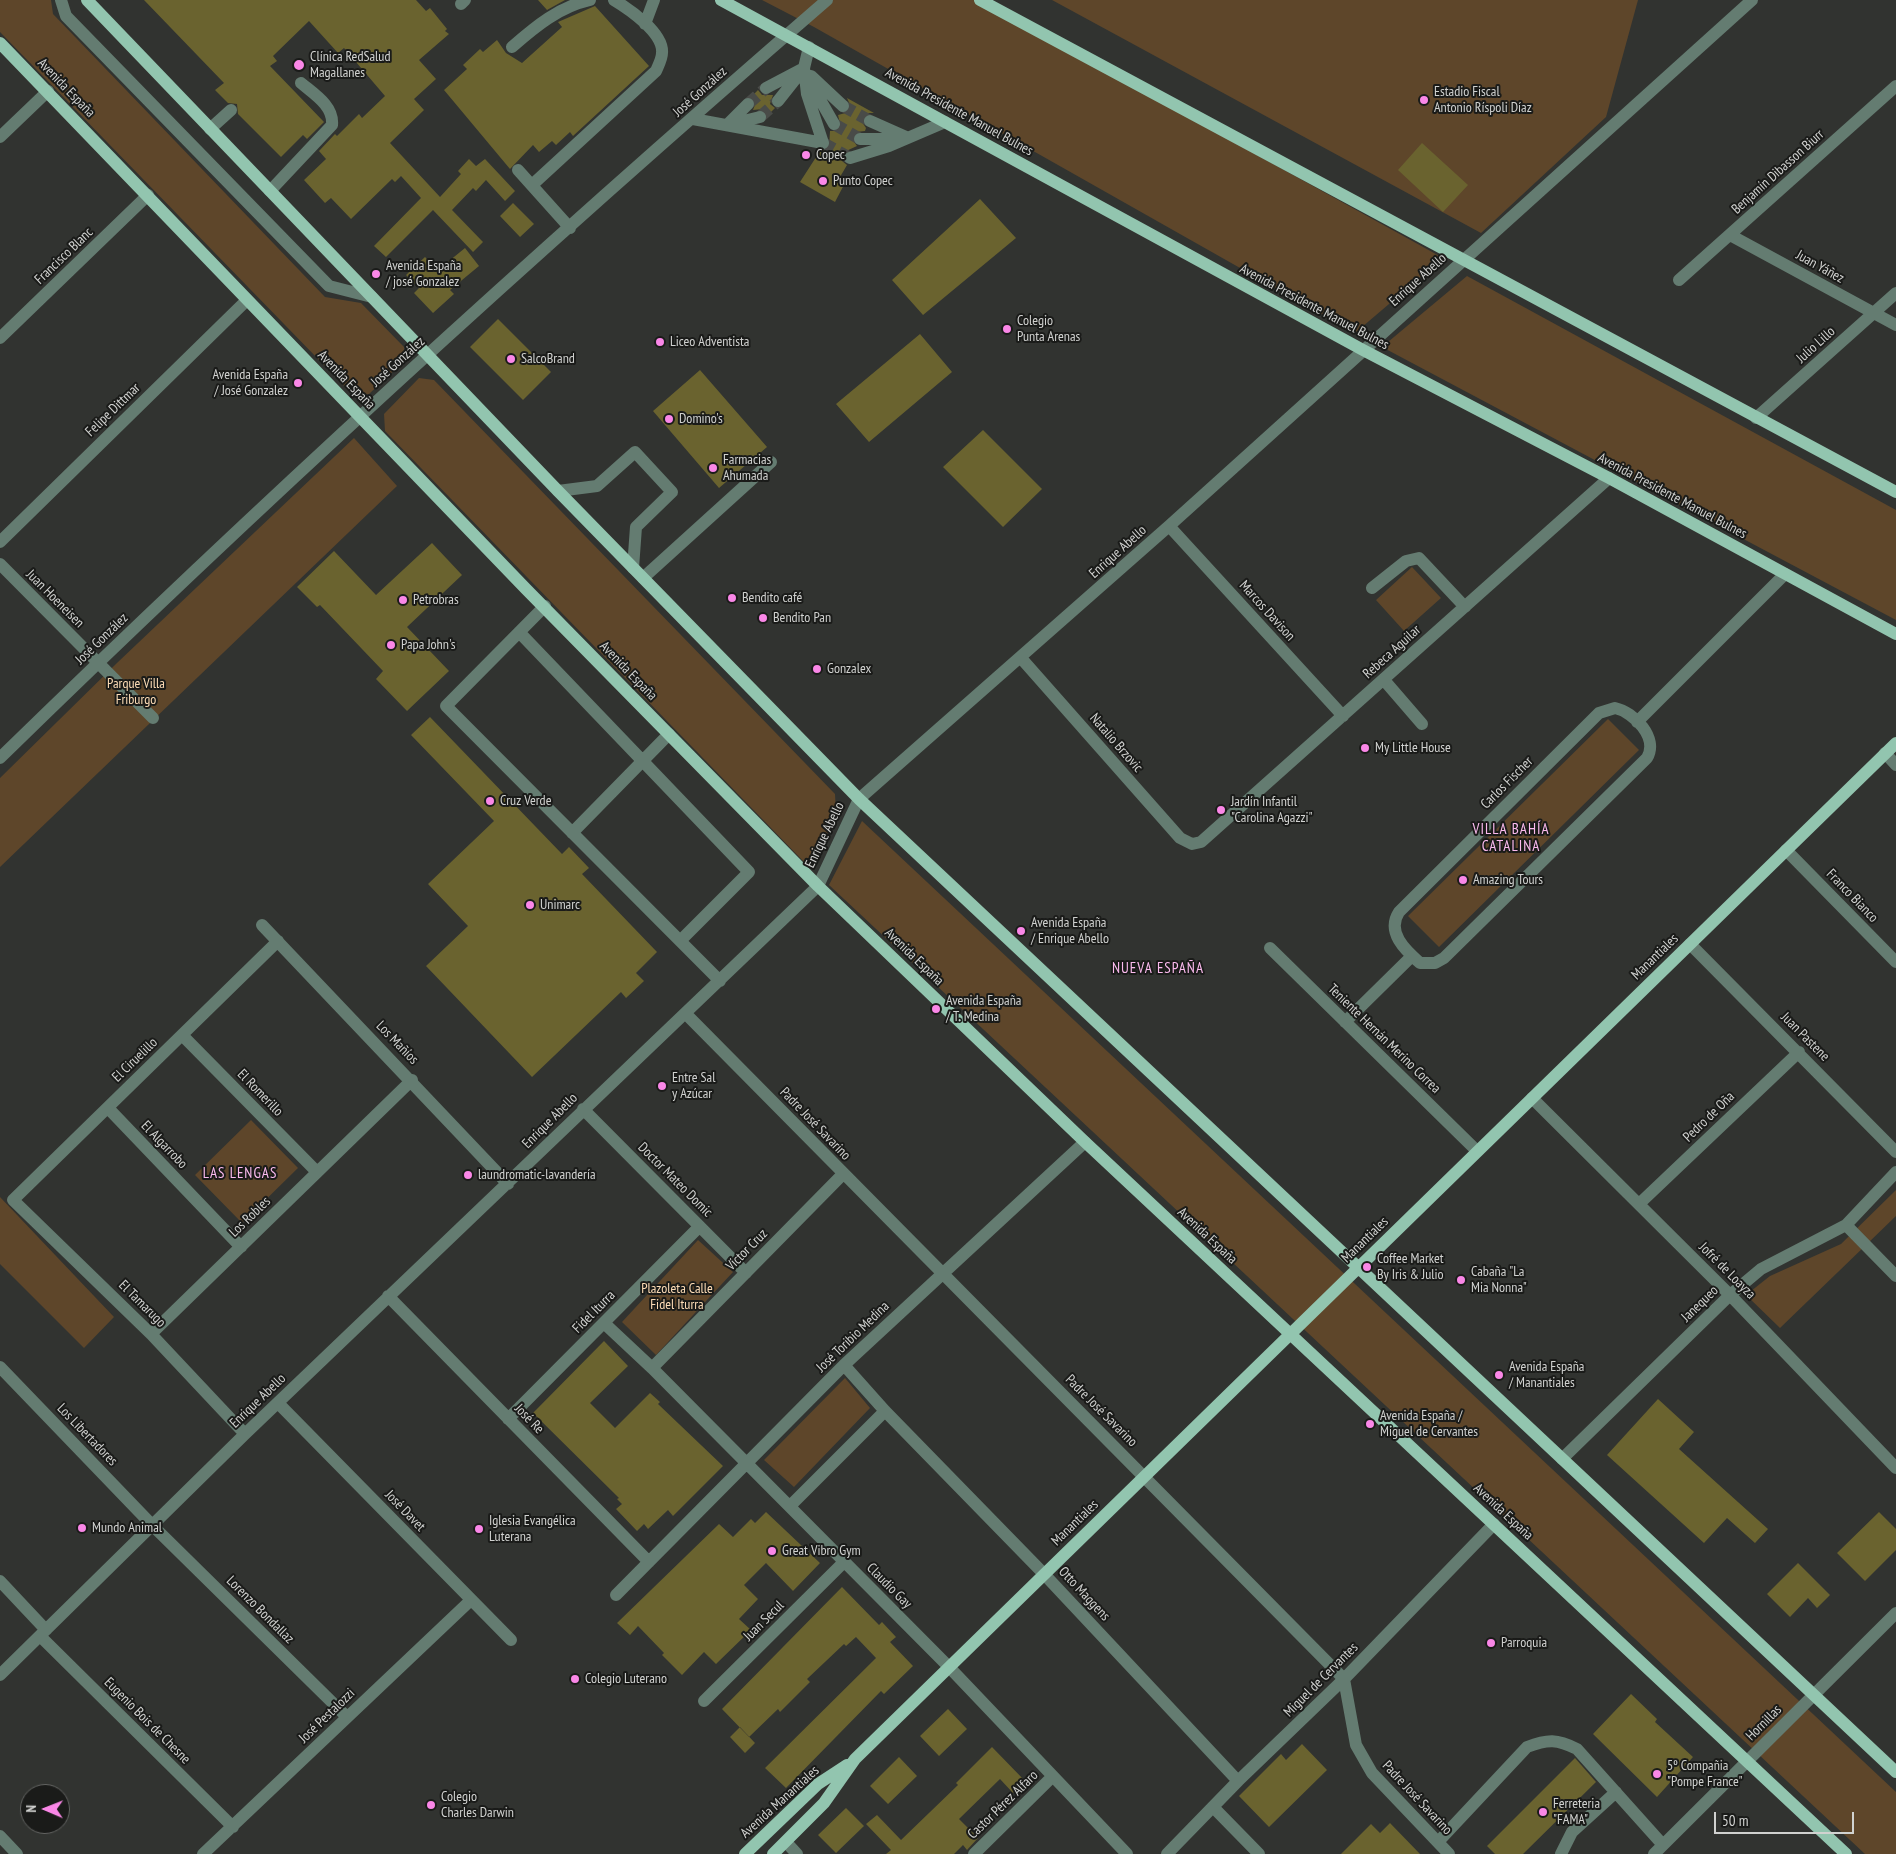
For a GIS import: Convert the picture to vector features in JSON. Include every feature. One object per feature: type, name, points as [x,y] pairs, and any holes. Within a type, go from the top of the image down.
[{"type":"main road","points":[[87,0],[558,491],[859,799],[1357,1268],[1814,1693],[1896,1772]]},
{"type":"main road","name":"Avenida Presidente Manuel Bulnes","points":[[721,0],[1363,350],[1609,478],[1896,634]]},
{"type":"main road","points":[[980,0],[1896,492]]},
{"type":"main road","name":"Avenida España","points":[[0,42],[247,300],[818,886],[1085,1142],[1846,1854]]},
{"type":"main road","name":"Manantiales","points":[[855,1759],[1896,743]]},
{"type":"main road","name":"Avenida Manantiales","points":[[773,1854],[824,1802],[855,1759]]},
{"type":"main road","name":"Avenida Manantiales","points":[[745,1854],[818,1784],[855,1759]]},
{"type":"street","points":[[62,0],[66,16],[329,286],[372,297]]},
{"type":"street","points":[[512,47],[543,20],[575,4],[590,0]]},
{"type":"street","points":[[532,185],[656,71],[663,52],[657,35],[629,4],[614,0]]},
{"type":"street","points":[[646,24],[654,0]]},
{"type":"street","name":"José González","points":[[0,758],[360,416],[827,0]]},
{"type":"street","name":"Enrique Abello","points":[[0,1675],[388,1296],[508,1184],[583,1108],[686,1014],[818,886],[859,799],[1169,526],[1752,0]]},
{"type":"street","points":[[693,119],[823,144],[807,94],[804,68],[809,47]]},
{"type":"street","points":[[766,88],[804,68]]},
{"type":"street","points":[[778,101],[804,68]]},
{"type":"street","points":[[804,68],[843,106]]},
{"type":"street","points":[[804,68],[834,124]]},
{"type":"street","points":[[270,191],[332,125],[332,118],[328,107],[301,83]]},
{"type":"street","name":"Benjamín Dibasson Biurr","points":[[1679,280],[1896,86]]},
{"type":"street","points":[[0,137],[48,91]]},
{"type":"street","points":[[726,126],[748,104]]},
{"type":"street","points":[[210,129],[231,110]]},
{"type":"street","points":[[726,126],[760,117]]},
{"type":"street","points":[[870,121],[909,138]]},
{"type":"street","points":[[850,158],[909,138],[945,122]]},
{"type":"street","points":[[860,140],[909,138]]},
{"type":"street","points":[[518,170],[570,228]]},
{"type":"street","name":"Francisco Blanc","points":[[0,338],[148,195]]},
{"type":"street","name":"Juan Yáñez","points":[[1730,235],[1896,324]]},
{"type":"street","name":"Julio Lillo","points":[[1756,418],[1896,293]]},
{"type":"street","name":"Felipe Dittmar","points":[[0,542],[247,300]]},
{"type":"street","points":[[558,491],[597,486],[635,452],[672,492],[636,528],[633,568]]},
{"type":"street","points":[[643,578],[771,462]]},
{"type":"street","name":"Rebeca Aguilar","points":[[1192,844],[1205,840],[1609,478]]},
{"type":"street","name":"Marcos Davison","points":[[1169,526],[1343,716]]},
{"type":"street","points":[[1372,588],[1406,561],[1418,558],[1464,607]]},
{"type":"street","name":"Juan Hoeneisen","points":[[0,564],[153,718]]},
{"type":"street","points":[[1637,722],[1785,574]]},
{"type":"street","points":[[545,606],[446,706],[720,981]]},
{"type":"street","points":[[519,632],[749,872],[680,941]]},
{"type":"street","name":"Natalio Brzovic","points":[[1021,658],[1180,838],[1192,844]]},
{"type":"street","points":[[1384,680],[1422,724]]},
{"type":"street","name":"Carlos Fischer","points":[[1609,709],[1621,709],[1637,722],[1651,741],[1652,747],[1647,758],[1444,958],[1435,963],[1424,964],[1412,956],[1394,932],[1394,923],[1399,912],[1599,713],[1609,709]]},
{"type":"street","points":[[572,833],[669,734]]},
{"type":"street","points":[[1885,753],[1896,765]]},
{"type":"street","name":"Franco Bianco","points":[[1786,850],[1896,962]]},
{"type":"street","name":"Los Mañíos","points":[[262,925],[412,1080],[508,1184]]},
{"type":"street","name":"El Ciruelillo","points":[[14,1200],[278,941]]},
{"type":"street","name":"Juan Pastene","points":[[1690,944],[1896,1152]]},
{"type":"street","name":"Teniente Hernán Merino Correa","points":[[1270,948],[1478,1151]]},
{"type":"street","points":[[1345,1022],[1412,956]]},
{"type":"street","name":"Padre José Savarino","points":[[686,1014],[1344,1679],[1356,1745],[1372,1773],[1449,1854]]},
{"type":"street","name":"El Romerillo","points":[[182,1035],[317,1172]]},
{"type":"street","name":"Pedro de Oña","points":[[1639,1204],[1799,1052]]},
{"type":"street","name":"Los Robles","points":[[151,1334],[412,1080]]},
{"type":"street","name":"Jofré de Loayza","points":[[1532,1098],[1730,1295],[1896,1468]]},
{"type":"street","name":"El Algarrobo","points":[[108,1108],[241,1247]]},
{"type":"street","name":"Doctor Mateo Domic","points":[[583,1108],[746,1272]]},
{"type":"street","name":"José Toribio Medina","points":[[616,1595],[844,1365],[1085,1142]]},
{"type":"street","name":"Janequeo","points":[[1562,1459],[1730,1295],[1761,1269],[1846,1225],[1896,1172]]},
{"type":"street","name":"Víctor Cruz","points":[[652,1368],[843,1174]]},
{"type":"street","name":"El Tamarugo","points":[[14,1200],[151,1334],[245,1434]]},
{"type":"street","points":[[1846,1225],[1896,1276]]},
{"type":"street","name":"Fidel Iturra","points":[[508,1419],[700,1227]]},
{"type":"street","name":"José Re","points":[[388,1296],[649,1562]]},
{"type":"street","name":"Claudio Gay","points":[[604,1323],[652,1368],[949,1667],[1127,1854]]},
{"type":"street","name":"Otto Maggens","points":[[844,1365],[885,1411],[1044,1574],[1238,1781]]},
{"type":"street","name":"Los Libertadores","points":[[0,1367],[152,1525]]},
{"type":"street","name":"José Davet","points":[[278,1403],[511,1640]]},
{"type":"street","points":[[790,1506],[885,1411]]},
{"type":"street","name":"Miguel de Cervantes","points":[[1167,1854],[1214,1808],[1238,1781],[1344,1679],[1494,1524]]},
{"type":"street","name":"Lorenzo Bondallaz","points":[[152,1525],[347,1717]]},
{"type":"street","name":"Juan Secul","points":[[704,1701],[844,1562]]},
{"type":"street","name":"Eugenio Bois de Chesne","points":[[0,1581],[43,1633],[233,1827]]},
{"type":"street","name":"José Pestalozzi","points":[[203,1854],[471,1600]]},
{"type":"street","name":"Hornillas","points":[[1654,1854],[1896,1613]]},
{"type":"street","points":[[1438,1842],[1527,1747],[1546,1740],[1565,1743],[1577,1749],[1663,1845]]},
{"type":"street","name":"Castor Pérez Alfaro","points":[[974,1854],[1052,1777]]},
{"type":"street","points":[[1561,1854],[1572,1832],[1616,1792]]},
{"type":"street","points":[[1214,1808],[1260,1854]]},
{"type":"street","points":[[0,1836],[17,1854]]},
{"type":"street","points":[[786,1842],[797,1854]]},
{"type":"green space","points":[[0,0],[51,0],[53,14],[325,297],[361,303],[404,347],[404,361],[369,394],[354,396],[0,32]]},
{"type":"green space","points":[[762,0],[977,0],[1443,258],[1355,333],[814,27]]},
{"type":"green space","name":"Estadio Fiscal Antonio Ríspoli Díaz","points":[[1052,0],[1638,0],[1606,117],[1481,233]]},
{"type":"green space","points":[[1467,276],[1896,510],[1896,620],[1382,347]]},
{"type":"green space","points":[[419,378],[434,380],[835,794],[836,813],[816,862],[806,864],[385,431],[384,414]]},
{"type":"green space","name":"Parque Villa Friburgo","points":[[354,438],[397,486],[0,867],[0,778],[118,662]]},
{"type":"green space","points":[[1412,567],[1441,598],[1404,631],[1376,600]]},
{"type":"green space","points":[[1608,719],[1639,750],[1439,947],[1408,916]]},
{"type":"green space","points":[[862,821],[1896,1792],[1896,1854],[1865,1854],[829,885]]},
{"type":"green space","points":[[251,1120],[298,1168],[242,1223],[195,1175]]},
{"type":"green space","points":[[1896,1190],[1896,1216],[1780,1328],[1746,1295],[1770,1276],[1841,1244]]},
{"type":"green space","points":[[0,1197],[114,1317],[84,1348],[0,1264]]},
{"type":"green space","name":"Plazoleta Calle Fidel Iturra","points":[[698,1240],[733,1272],[656,1355],[622,1322]]},
{"type":"green space","points":[[845,1378],[870,1408],[794,1487],[764,1460]]},
{"type":"building","name":"Clínica RedSalud Magallanes","points":[[144,0],[416,0],[426,11],[430,8],[449,34],[419,60],[436,79],[414,99],[424,110],[390,143],[440,197],[461,174],[458,171],[469,159],[476,166],[485,159],[515,191],[505,201],[486,180],[476,191],[473,188],[452,210],[483,242],[473,252],[433,210],[386,257],[374,246],[421,198],[401,176],[395,182],[392,179],[351,219],[331,198],[325,203],[304,180],[326,159],[319,151],[335,134],[337,136],[359,114],[362,118],[385,96],[344,48],[338,53],[309,21],[273,56],[277,61],[270,66],[324,122],[307,139],[303,135],[281,157],[238,114],[237,104],[228,103],[215,90],[224,83]]},
{"type":"building","points":[[538,0],[565,0],[547,10]]},
{"type":"building","points":[[595,6],[649,66],[573,136],[570,132],[556,145],[552,141],[539,152],[533,145],[510,169],[444,90],[467,69],[463,65],[480,49],[483,52],[497,40],[506,53],[522,63],[562,27],[558,22]]},
{"type":"building","points":[[758,90],[762,95],[773,95],[770,104],[775,108],[768,115],[763,109],[753,110],[756,102],[751,97]]},
{"type":"building","points":[[847,98],[874,113],[869,113],[863,117],[862,122],[866,128],[865,131],[856,132],[852,139],[857,146],[844,152],[842,156],[842,161],[847,165],[840,177],[846,181],[835,202],[800,182],[820,151],[829,148],[830,131],[838,131],[841,128],[838,115],[849,112],[851,107]]},
{"type":"building","points":[[1422,143],[1468,185],[1443,212],[1398,170]]},
{"type":"building","points":[[980,199],[1016,238],[923,315],[892,280]]},
{"type":"building","points":[[513,203],[534,224],[520,237],[500,216]]},
{"type":"building","points":[[465,248],[479,266],[450,290],[454,294],[433,313],[414,293],[419,288],[406,275],[425,257],[438,270]]},
{"type":"building","name":"SalcoBrand","points":[[498,319],[551,372],[523,400],[470,347]]},
{"type":"building","points":[[920,334],[952,372],[869,442],[836,404]]},
{"type":"building","points":[[700,370],[767,447],[719,488],[653,411]]},
{"type":"building","points":[[983,430],[1042,489],[1003,527],[943,467]]},
{"type":"building","points":[[432,543],[462,575],[407,627],[449,671],[407,711],[376,679],[383,671],[320,605],[317,607],[297,587],[334,551],[376,595]]},
{"type":"building","name":"Unimarc","points":[[430,717],[562,854],[569,847],[589,868],[582,874],[657,952],[636,973],[644,981],[626,998],[621,992],[532,1077],[426,966],[468,926],[428,884],[494,821],[411,735]]},
{"type":"building","points":[[604,1341],[628,1366],[590,1403],[615,1428],[650,1393],[660,1402],[658,1404],[723,1466],[673,1516],[668,1510],[648,1529],[644,1524],[637,1531],[616,1509],[622,1504],[617,1499],[619,1498],[533,1413]]},
{"type":"building","points":[[1658,1399],[1694,1432],[1679,1449],[1768,1529],[1755,1543],[1727,1518],[1704,1543],[1607,1455]]},
{"type":"building","points":[[766,1512],[820,1563],[793,1591],[766,1563],[744,1585],[758,1599],[739,1619],[751,1630],[716,1664],[704,1652],[682,1675],[662,1655],[664,1653],[638,1626],[630,1635],[617,1623],[719,1524],[733,1537],[751,1519],[755,1523]]},
{"type":"building","points":[[1879,1512],[1896,1529],[1896,1550],[1865,1581],[1837,1553]]},
{"type":"building","points":[[1798,1563],[1830,1595],[1817,1608],[1808,1598],[1790,1617],[1767,1594]]},
{"type":"building","points":[[842,1587],[879,1625],[882,1622],[896,1637],[890,1642],[913,1666],[884,1694],[881,1691],[786,1788],[765,1768],[876,1658],[856,1637],[846,1646],[844,1644],[807,1679],[810,1682],[780,1712],[778,1709],[749,1737],[722,1709]]},
{"type":"building","points":[[1631,1694],[1657,1719],[1655,1722],[1693,1757],[1657,1797],[1593,1734]]},
{"type":"building","points":[[948,1709],[967,1729],[939,1756],[920,1736]]},
{"type":"building","points":[[740,1727],[755,1743],[745,1753],[730,1737]]},
{"type":"building","points":[[1302,1744],[1327,1770],[1269,1827],[1239,1796],[1281,1754],[1286,1760]]},
{"type":"building","points":[[992,1747],[1026,1782],[1013,1793],[1000,1779],[959,1819],[978,1838],[967,1850],[963,1845],[954,1854],[886,1854],[891,1850],[866,1824],[877,1815],[901,1840],[958,1785],[956,1783]]},
{"type":"building","points":[[899,1757],[917,1776],[888,1804],[870,1786]]},
{"type":"building","name":"Ferreteria \"FAMA\"","points":[[1575,1758],[1596,1782],[1523,1854],[1495,1854],[1487,1846]]},
{"type":"building","points":[[846,1808],[864,1826],[836,1853],[818,1835]]},
{"type":"building","points":[[1390,1823],[1420,1854],[1341,1854],[1371,1824],[1380,1833]]},
{"type":"tunnel","points":[[748,104],[766,88]]},
{"type":"tunnel","points":[[760,117],[778,101]]},
{"type":"tunnel","points":[[843,106],[870,121]]},
{"type":"tunnel","points":[[834,124],[860,139]]},
{"type":"tunnel","points":[[823,143],[850,158]]},
{"type":"place","name":"Clínica RedSalud Magallanes","points":[[299,65]]},
{"type":"place","name":"Estadio Fiscal Antonio Ríspoli Díaz","points":[[1424,100]]},
{"type":"place","name":"Copec","points":[[806,155]]},
{"type":"place","name":"Punto Copec","points":[[823,181]]},
{"type":"place","name":"Avenida España / josé Gonzalez","points":[[376,274]]},
{"type":"place","name":"Colegio Punta Arenas","points":[[1007,329]]},
{"type":"place","name":"Liceo Adventista","points":[[660,342]]},
{"type":"place","name":"SalcoBrand","points":[[511,359]]},
{"type":"place","name":"Avenida España / José Gonzalez","points":[[298,383]]},
{"type":"place","name":"Domino's","points":[[669,419]]},
{"type":"place","name":"Farmacias Ahumada","points":[[713,468]]},
{"type":"place","name":"Bendito café","points":[[732,598]]},
{"type":"place","name":"Petrobras","points":[[403,600]]},
{"type":"place","name":"Bendito Pan","points":[[763,618]]},
{"type":"place","name":"Papa John's","points":[[391,645]]},
{"type":"place","name":"Gonzalex","points":[[817,669]]},
{"type":"place","name":"My Little House","points":[[1365,748]]},
{"type":"place","name":"Cruz Verde","points":[[490,801]]},
{"type":"place","name":"Jardín Infantil \"Carolina Agazzi\"","points":[[1221,810]]},
{"type":"place","name":"Amazing Tours","points":[[1463,880]]},
{"type":"place","name":"Unimarc","points":[[530,905]]},
{"type":"place","name":"Avenida España / Enrique Abello","points":[[1021,931]]},
{"type":"place","name":"Avenida España / T. Medina","points":[[936,1009]]},
{"type":"place","name":"Entre Sal y Azúcar","points":[[662,1086]]},
{"type":"place","name":"laundromatic-lavandería","points":[[468,1175]]},
{"type":"place","name":"Coffee Market By Iris & Julio","points":[[1367,1267]]},
{"type":"place","name":"Cabaña \"La Mia Nonna\"","points":[[1461,1280]]},
{"type":"place","name":"Avenida España / Manantiales","points":[[1499,1375]]},
{"type":"place","name":"Avenida España / Miguel de Cervantes","points":[[1370,1424]]},
{"type":"place","name":"Mundo Animal","points":[[82,1528]]},
{"type":"place","name":"Iglesia Evangélica Luterana","points":[[479,1529]]},
{"type":"place","name":"Great Vibro Gym","points":[[772,1551]]},
{"type":"place","name":"Parroquia","points":[[1491,1643]]},
{"type":"place","name":"Colegio Luterano","points":[[575,1679]]},
{"type":"place","name":"5º Compañia \"Pompe France\"","points":[[1657,1774]]},
{"type":"place","name":"Colegio Charles Darwin","points":[[431,1805]]},
{"type":"place","name":"Ferreteria \"FAMA\"","points":[[1543,1812]]},
{"type":"district","name":"VILLA BAHÍA CATALINA","points":[[1511,838]]},
{"type":"district","name":"NUEVA ESPAÑA","points":[[1158,969]]},
{"type":"district","name":"LAS LENGAS","points":[[240,1174]]}]
